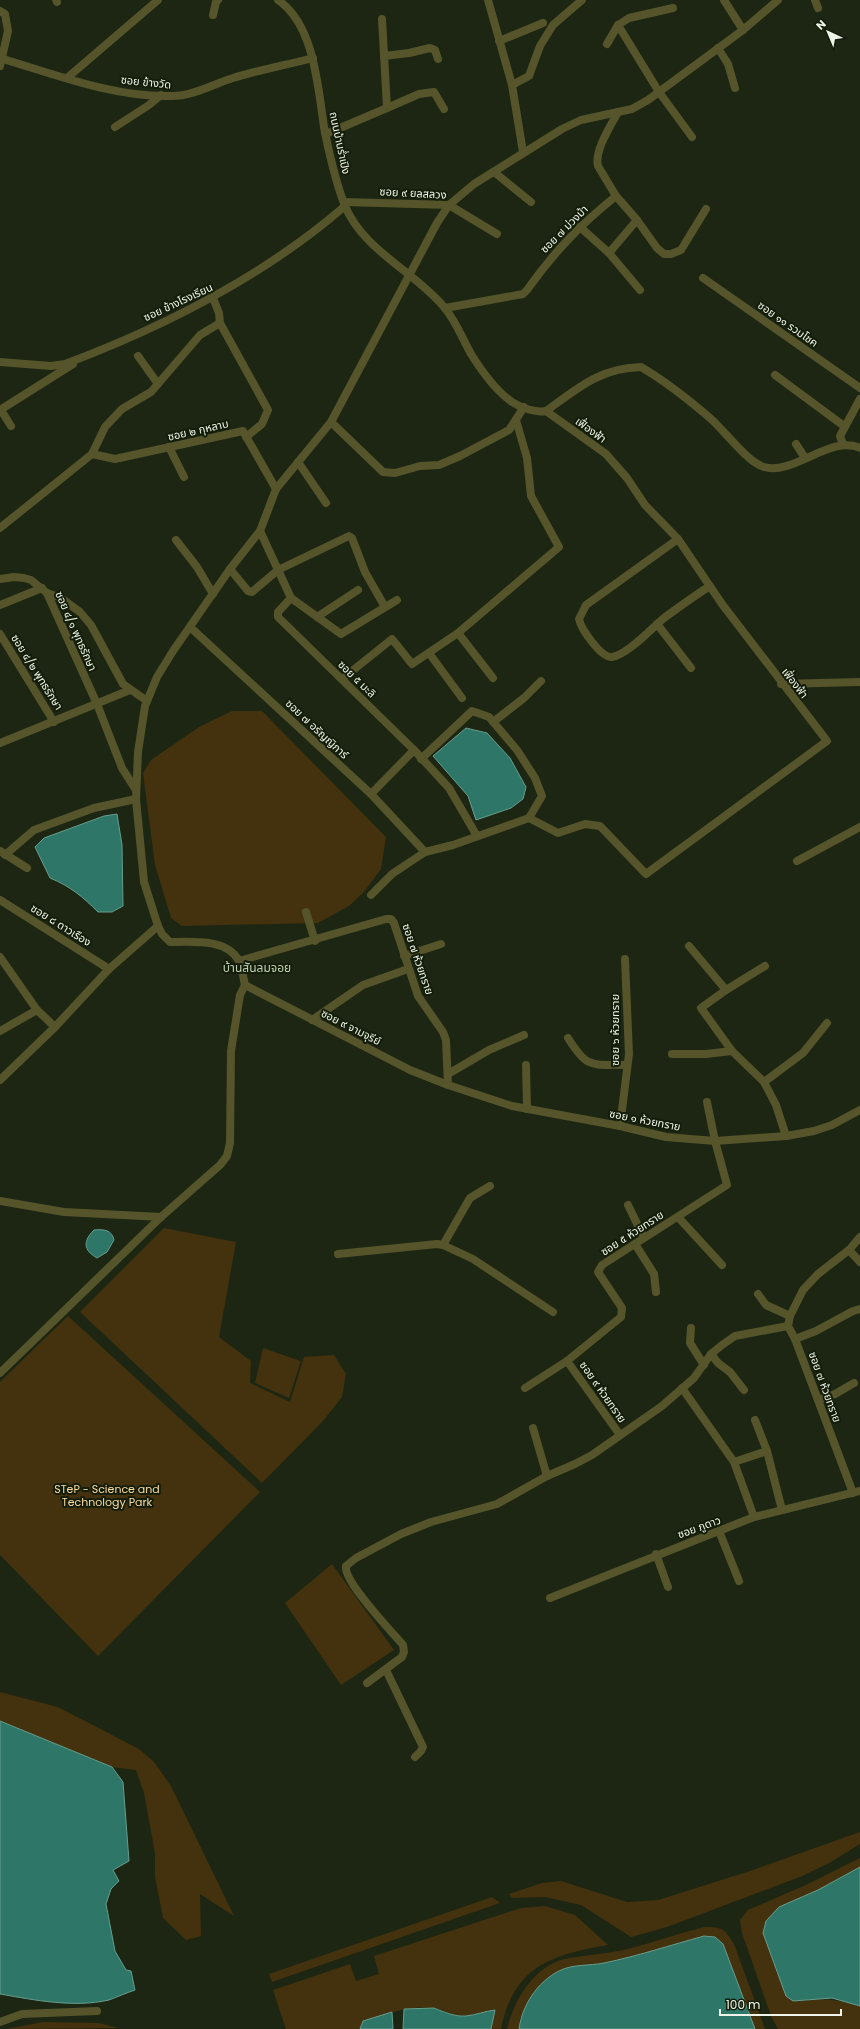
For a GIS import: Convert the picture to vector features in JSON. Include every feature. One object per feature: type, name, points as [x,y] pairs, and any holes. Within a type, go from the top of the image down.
[{"type":"street","points":[[67,78],[158,0]]},
{"type":"street","points":[[213,15],[216,2],[218,0]]},
{"type":"street","name":"ถนนบ้านร่ำเปิง","points":[[278,0],[297,20],[312,58],[338,188],[354,222],[372,244],[433,295],[445,308],[472,355],[492,383],[512,402],[539,413],[546,411]]},
{"type":"street","points":[[488,0],[512,85],[523,152]]},
{"type":"street","points":[[512,85],[529,76],[540,46],[553,25],[582,0]]},
{"type":"street","points":[[724,0],[743,30]]},
{"type":"street","points":[[0,1372],[161,1217],[220,1165],[227,1156],[230,1143],[232,1050],[240,995],[245,985],[239,961],[235,956],[218,945],[205,942],[170,942],[162,934],[158,926],[144,882],[136,795],[138,752],[146,701],[157,677],[230,569],[260,531],[276,489],[331,422],[437,223],[449,205],[474,184],[562,129],[581,120],[632,109],[659,92],[743,30],[778,0]]},
{"type":"street","points":[[607,44],[618,25],[629,18],[673,8]]},
{"type":"street","points":[[0,11],[5,14],[8,28],[1,61]]},
{"type":"street","points":[[382,19],[387,108]]},
{"type":"street","points":[[499,40],[543,24]]},
{"type":"street","points":[[618,25],[659,92],[692,137]]},
{"type":"street","points":[[384,56],[409,53],[430,48],[435,50],[438,59]]},
{"type":"street","points":[[718,48],[728,64],[735,88]]},
{"type":"street","name":"ซอย ข้างวัด","points":[[1,61],[127,92],[172,96],[206,89],[232,78],[312,58]]},
{"type":"street","points":[[326,134],[426,92],[434,92],[444,109]]},
{"type":"street","points":[[115,127],[149,105],[161,95]]},
{"type":"street","points":[[618,112],[598,152],[596,160],[616,196],[637,220],[657,248],[664,254],[671,254],[681,250],[706,208]]},
{"type":"street","points":[[494,172],[531,202]]},
{"type":"street","name":"ซอย ๗ ม่วงม้า","points":[[445,308],[523,294],[548,260],[580,227],[616,196]]},
{"type":"street","name":"ซอย ๙ ยลสลวง","points":[[345,204],[449,205],[497,234]]},
{"type":"street","name":"ซอย ข้างโรงเรียน","points":[[0,362],[51,366],[65,364],[213,298],[317,231],[345,204]]},
{"type":"street","points":[[609,253],[637,220]]},
{"type":"street","points":[[580,227],[609,253],[640,290]]},
{"type":"street","name":"ซอย ๑๑ รวมโชค","points":[[703,278],[860,388]]},
{"type":"street","points":[[213,298],[219,313],[220,323],[268,410],[262,424],[246,437],[276,489]]},
{"type":"street","points":[[0,528],[92,454],[105,427],[122,410],[151,392],[200,335],[220,323]]},
{"type":"street","points":[[11,426],[0,410],[84,356]]},
{"type":"street","points":[[138,356],[158,384]]},
{"type":"street","points":[[546,411],[598,375],[618,369],[641,367],[710,418],[750,458],[763,466],[770,468],[790,464],[843,444],[860,448]]},
{"type":"street","points":[[775,375],[844,426]]},
{"type":"street","points":[[843,444],[840,436],[844,426],[860,399]]},
{"type":"street","points":[[331,422],[383,472],[395,473],[420,466],[439,465],[509,430],[524,407]]},
{"type":"street","name":"เฟื่องฟ้า","points":[[529,818],[558,833],[585,824],[600,826],[646,874],[827,741],[781,684],[678,539],[645,505],[627,478],[606,454],[546,411]]},
{"type":"street","points":[[342,679],[392,639],[412,664],[458,633],[559,547],[531,496],[526,458],[522,438],[516,420]]},
{"type":"street","name":"ซอย ๒ กุหลาบ","points":[[92,454],[115,459],[243,431],[246,437]]},
{"type":"street","points":[[796,444],[805,458]]},
{"type":"street","points":[[169,447],[184,477]]},
{"type":"street","points":[[298,462],[326,503]]},
{"type":"street","points":[[260,531],[291,598],[341,634],[397,600]]},
{"type":"street","points":[[230,569],[250,592],[278,570],[349,536],[352,538],[365,572],[385,607]]},
{"type":"street","points":[[678,539],[586,605],[579,619],[580,624],[592,642],[604,654],[610,657],[618,655],[630,647],[657,624],[710,586]]},
{"type":"street","points":[[176,540],[198,567],[213,594]]},
{"type":"street","name":"ซอย ๔/๑ พุทธรักษา","points":[[0,579],[24,578],[31,580],[44,590],[97,704],[122,768],[136,795]]},
{"type":"street","points":[[0,605],[44,590],[61,598],[80,612],[91,625],[113,669],[123,684],[146,701]]},
{"type":"street","points":[[317,617],[358,590]]},
{"type":"street","name":"ซอย ๕ มะลิ","points":[[291,598],[278,612],[278,617],[414,750],[449,788],[477,836]]},
{"type":"street","points":[[657,624],[691,668]]},
{"type":"street","name":"ซอย ๗ อรัญญิการ์","points":[[190,627],[370,794],[425,852]]},
{"type":"street","points":[[458,633],[493,678]]},
{"type":"street","name":"ซอย ๔/๒ พุทธรักษา","points":[[0,634],[54,722]]},
{"type":"street","points":[[429,653],[462,698]]},
{"type":"street","points":[[493,722],[524,698],[541,681]]},
{"type":"street","points":[[781,684],[860,682]]},
{"type":"street","points":[[0,743],[130,690]]},
{"type":"street","points":[[371,895],[392,874],[425,852],[529,818],[542,796],[535,778],[517,750],[489,717],[472,711],[421,759]]},
{"type":"street","points":[[370,794],[414,750]]},
{"type":"street","points":[[26,868],[3,853],[34,830],[94,808],[136,795]]},
{"type":"street","points":[[797,861],[860,827]]},
{"type":"street","name":"ซอย ๘ ดาวเรือง","points":[[0,900],[109,969]]},
{"type":"street","points":[[306,912],[315,941]]},
{"type":"street","name":"ซอย ๗ ห้วยทราย","points":[[239,961],[315,941],[386,919],[391,919],[394,923],[418,996],[443,1032],[446,1040],[448,1085]]},
{"type":"street","points":[[0,1080],[55,1027],[109,969],[158,926]]},
{"type":"street","points":[[404,956],[441,944]]},
{"type":"street","points":[[689,946],[726,990]]},
{"type":"street","points":[[0,957],[37,1010],[55,1027]]},
{"type":"street","name":"ซอย ๖ ห้วยทราย","points":[[620,1126],[629,1054],[625,959]]},
{"type":"street","points":[[765,966],[726,990],[701,1008],[732,1051],[764,1082],[776,1105],[786,1136]]},
{"type":"street","points":[[312,1020],[363,985],[408,969]]},
{"type":"street","name":"ซอย ๙ จามจุรีย์","points":[[245,985],[410,1070],[448,1085]]},
{"type":"street","points":[[0,1031],[37,1010]]},
{"type":"street","points":[[764,1082],[802,1053],[827,1023]]},
{"type":"street","points":[[448,1074],[489,1050],[524,1035]]},
{"type":"street","points":[[568,1038],[579,1055],[589,1063],[627,1066]]},
{"type":"street","points":[[672,1054],[706,1054],[732,1051]]},
{"type":"street","points":[[526,1065],[526,1108]]},
{"type":"street","name":"ซอย ๑ ห้วยทราย","points":[[448,1085],[512,1106],[620,1126],[666,1137],[714,1142],[786,1136],[814,1131],[832,1125],[860,1110]]},
{"type":"street","points":[[707,1102],[714,1142]]},
{"type":"street","name":"ซอย ๕ ห้วยทราย","points":[[524,1388],[568,1361],[621,1317],[622,1308],[598,1272],[602,1265],[727,1185],[714,1142]]},
{"type":"street","points":[[443,1245],[470,1198],[490,1186]]},
{"type":"street","points":[[0,1202],[64,1212],[161,1217]]},
{"type":"street","points":[[628,1204],[644,1238]]},
{"type":"street","points":[[678,1217],[722,1265]]},
{"type":"street","points":[[367,1683],[402,1657],[404,1652],[403,1645],[358,1590],[346,1572],[346,1566],[356,1558],[402,1534],[431,1522],[497,1504],[547,1476],[592,1455],[662,1406],[694,1378],[711,1354],[735,1336],[788,1326],[790,1316],[803,1290],[818,1274],[849,1250],[860,1237]]},
{"type":"street","points":[[338,1254],[437,1244],[443,1245],[473,1259],[553,1312]]},
{"type":"street","points":[[635,1244],[654,1274],[656,1292]]},
{"type":"street","points":[[849,1250],[860,1262]]},
{"type":"street","points":[[758,1294],[766,1305],[790,1316]]},
{"type":"street","points":[[796,1339],[816,1332],[853,1311],[860,1309]]},
{"type":"street","name":"ซอย ๗ ห้วยทราย","points":[[788,1326],[796,1339],[818,1400],[856,1492]]},
{"type":"street","points":[[690,1328],[690,1343],[704,1365]]},
{"type":"street","points":[[711,1354],[730,1372],[744,1390]]},
{"type":"street","name":"ซอย ๙ ห้วยทราย","points":[[568,1361],[620,1435]]},
{"type":"street","points":[[818,1400],[835,1394],[854,1383]]},
{"type":"street","points":[[682,1388],[734,1462],[754,1517]]},
{"type":"street","points":[[755,1420],[767,1451],[782,1510]]},
{"type":"street","points":[[533,1428],[547,1476]]},
{"type":"street","points":[[734,1462],[767,1451]]},
{"type":"street","name":"ซอย ภูดาว","points":[[550,1598],[656,1554],[719,1532],[754,1517],[856,1492]]},
{"type":"street","points":[[719,1532],[739,1581]]},
{"type":"street","points":[[656,1554],[668,1586]]},
{"type":"street","points":[[386,1670],[423,1748],[422,1751],[415,1756]]},
{"type":"street","points":[[0,2022],[22,2014],[96,2011]]},
{"type":"green space","points":[[232,711],[262,711],[386,837],[381,869],[364,892],[349,906],[318,923],[182,926],[171,918],[155,865],[143,773],[151,760],[199,727]]},
{"type":"green space","points":[[164,1228],[236,1242],[219,1337],[251,1361],[250,1383],[290,1402],[304,1357],[334,1355],[346,1374],[342,1397],[323,1421],[262,1483],[80,1312]]},
{"type":"green space","name":"STeP - Science and Technology Park","points":[[68,1316],[260,1492],[98,1656],[0,1555],[0,1382]]},
{"type":"green space","points":[[263,1348],[301,1361],[289,1398],[255,1383]]},
{"type":"green space","points":[[332,1564],[394,1650],[341,1685],[285,1603]]},
{"type":"green space","points":[[0,1692],[58,1707],[139,1749],[154,1762],[171,1786],[234,1916],[200,1894],[201,1936],[186,1940],[163,1918],[155,1877],[155,1853],[144,1793],[136,1770],[112,1767],[0,1721]]},
{"type":"green space","points":[[860,1832],[860,1844],[831,1862],[800,1877],[667,1927],[631,1937],[581,1905],[545,1897],[512,1898],[509,1894],[542,1883],[561,1881],[627,1902],[658,1900],[750,1871]]},
{"type":"green space","points":[[860,1858],[860,1867],[818,1890],[803,2001],[839,2001],[860,2006],[860,2029],[778,2029],[771,2016],[742,1933],[740,1920],[748,1910],[808,1884]]},
{"type":"green space","points":[[492,1897],[500,1903],[272,1982],[269,1974]]},
{"type":"green space","points":[[545,1906],[575,1915],[608,1945],[569,1953],[538,1967],[526,1977],[515,1990],[507,2007],[501,2029],[491,2029],[494,2010],[464,2016],[425,2007],[389,2013],[363,2021],[360,2029],[286,2029],[273,1990],[350,1964],[356,1981],[379,1974],[374,1956],[521,1908]]},
{"type":"green space","points":[[704,1927],[719,1928],[728,1935],[734,1944],[765,2029],[755,2029],[602,1964],[579,1966],[520,2018],[519,2029],[507,2029],[514,2007],[526,1986],[543,1969],[553,1963],[579,1956],[624,1950]]},
{"type":"green space","points":[[43,2022],[99,2023],[119,2028],[6,2029]]},
{"type":"water","points":[[466,728],[487,733],[510,758],[526,787],[523,799],[511,808],[476,820],[468,796],[433,756]]},
{"type":"water","points":[[117,814],[122,845],[123,906],[112,912],[98,912],[76,892],[50,878],[35,847],[44,838],[104,816]]},
{"type":"water","points":[[94,1230],[109,1232],[114,1240],[107,1252],[97,1258],[89,1252],[86,1245],[90,1234]]},
{"type":"water","points":[[0,1721],[112,1767],[123,1782],[129,1861],[113,1870],[119,1881],[111,1889],[106,1904],[115,1951],[126,1970],[131,1971],[135,1990],[109,2000],[82,2003],[26,1999],[0,1994]]},
{"type":"water","points":[[860,1867],[860,2006],[832,1998],[793,2001],[786,1996],[763,1933],[766,1921],[779,1907],[818,1890]]},
{"type":"water","points":[[704,1936],[715,1937],[723,1944],[755,2029],[519,2029],[523,2012],[537,1988],[544,1981],[559,1971],[569,1967],[598,1964],[642,1954]]},
{"type":"water","points":[[434,2008],[458,2016],[495,2010],[491,2029],[403,2029],[404,2009]]},
{"type":"water","points":[[392,2012],[393,2029],[360,2029],[363,2021]]},
{"type":"district","name":"บ้านสันลมจอย","points":[[257,967]]}]
